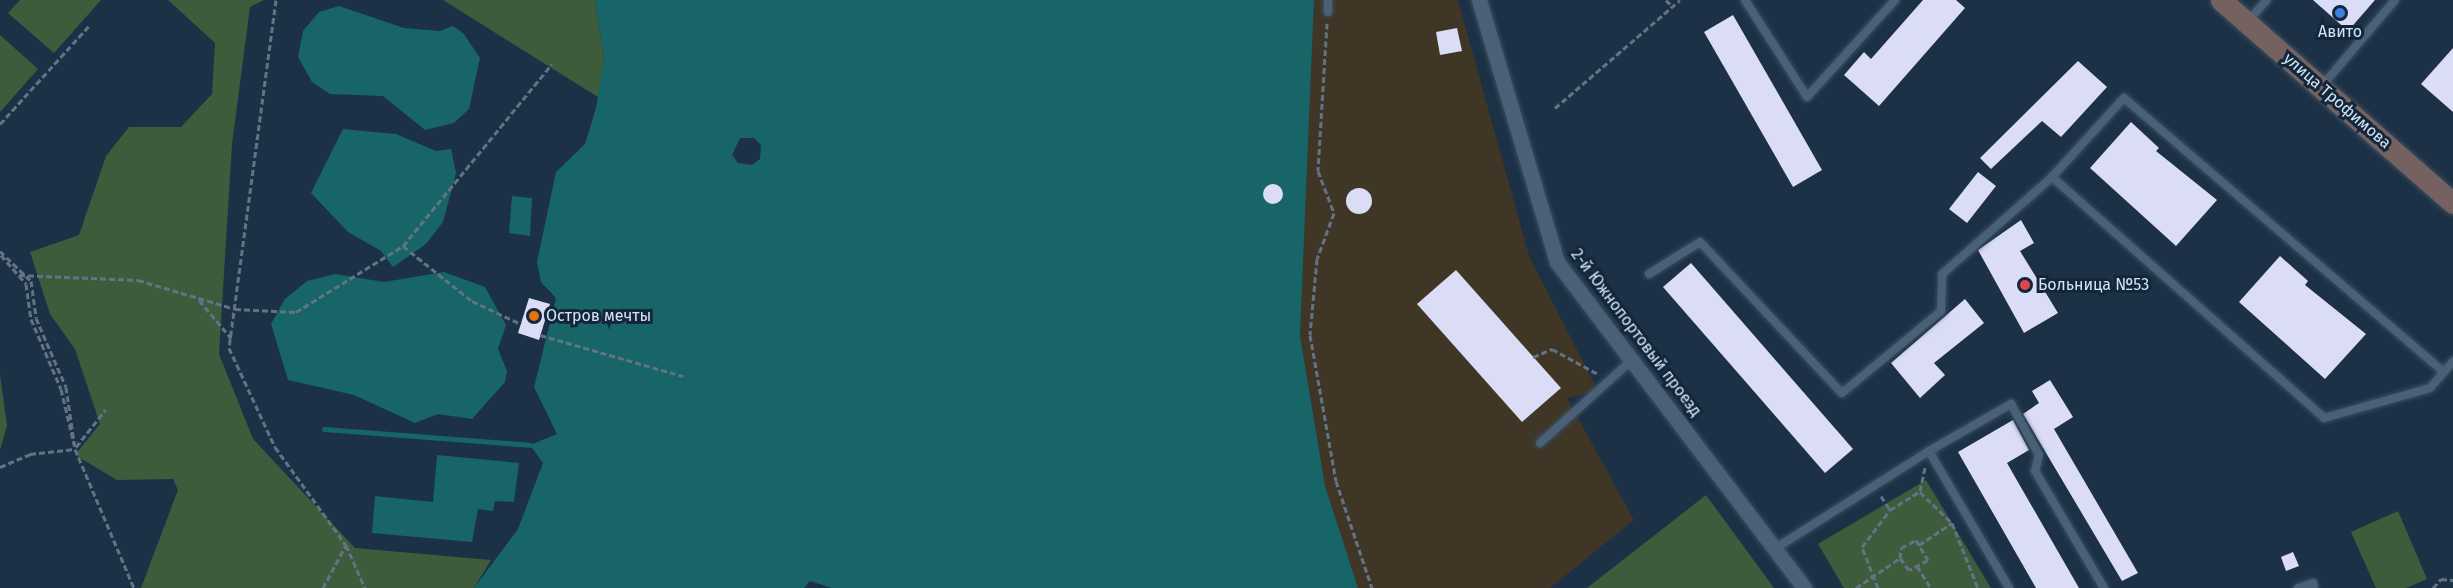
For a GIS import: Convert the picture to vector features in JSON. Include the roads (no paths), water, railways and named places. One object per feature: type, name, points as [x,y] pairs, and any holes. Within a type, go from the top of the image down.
[{"type":"main road","name":"улица Трофимова","points":[[2221,0],[2453,202]]},
{"type":"street","name":"2-й Южнопортовый проезд","points":[[1479,0],[1557,262],[1776,548],[1804,588]]},
{"type":"lane","points":[[1328,0],[1328,12]]},
{"type":"lane","points":[[1745,0],[1807,97],[1895,0]]},
{"type":"lane","points":[[2247,23],[2267,0]]},
{"type":"lane","points":[[2321,87],[2395,0]]},
{"type":"lane","points":[[1649,274],[1700,242],[1842,393],[1941,312],[1942,274],[2052,177],[2124,98],[2443,371]]},
{"type":"lane","points":[[2052,177],[2324,418],[2430,388],[2453,362]]},
{"type":"lane","points":[[1540,442],[1607,378],[1632,360]]},
{"type":"lane","points":[[1776,548],[1929,451],[2011,404],[2039,455],[2035,471],[2104,588]]},
{"type":"lane","points":[[1929,451],[2009,588]]},
{"type":"lane","points":[[2298,588],[2313,584],[2314,588]]},
{"type":"waterway","points":[[324,429],[530,445]]},
{"type":"place","name":"Авито","points":[[2340,13]]},
{"type":"place","name":"Больница №53","points":[[2025,285]]},
{"type":"place","name":"Остров мечты","points":[[534,316]]}]
